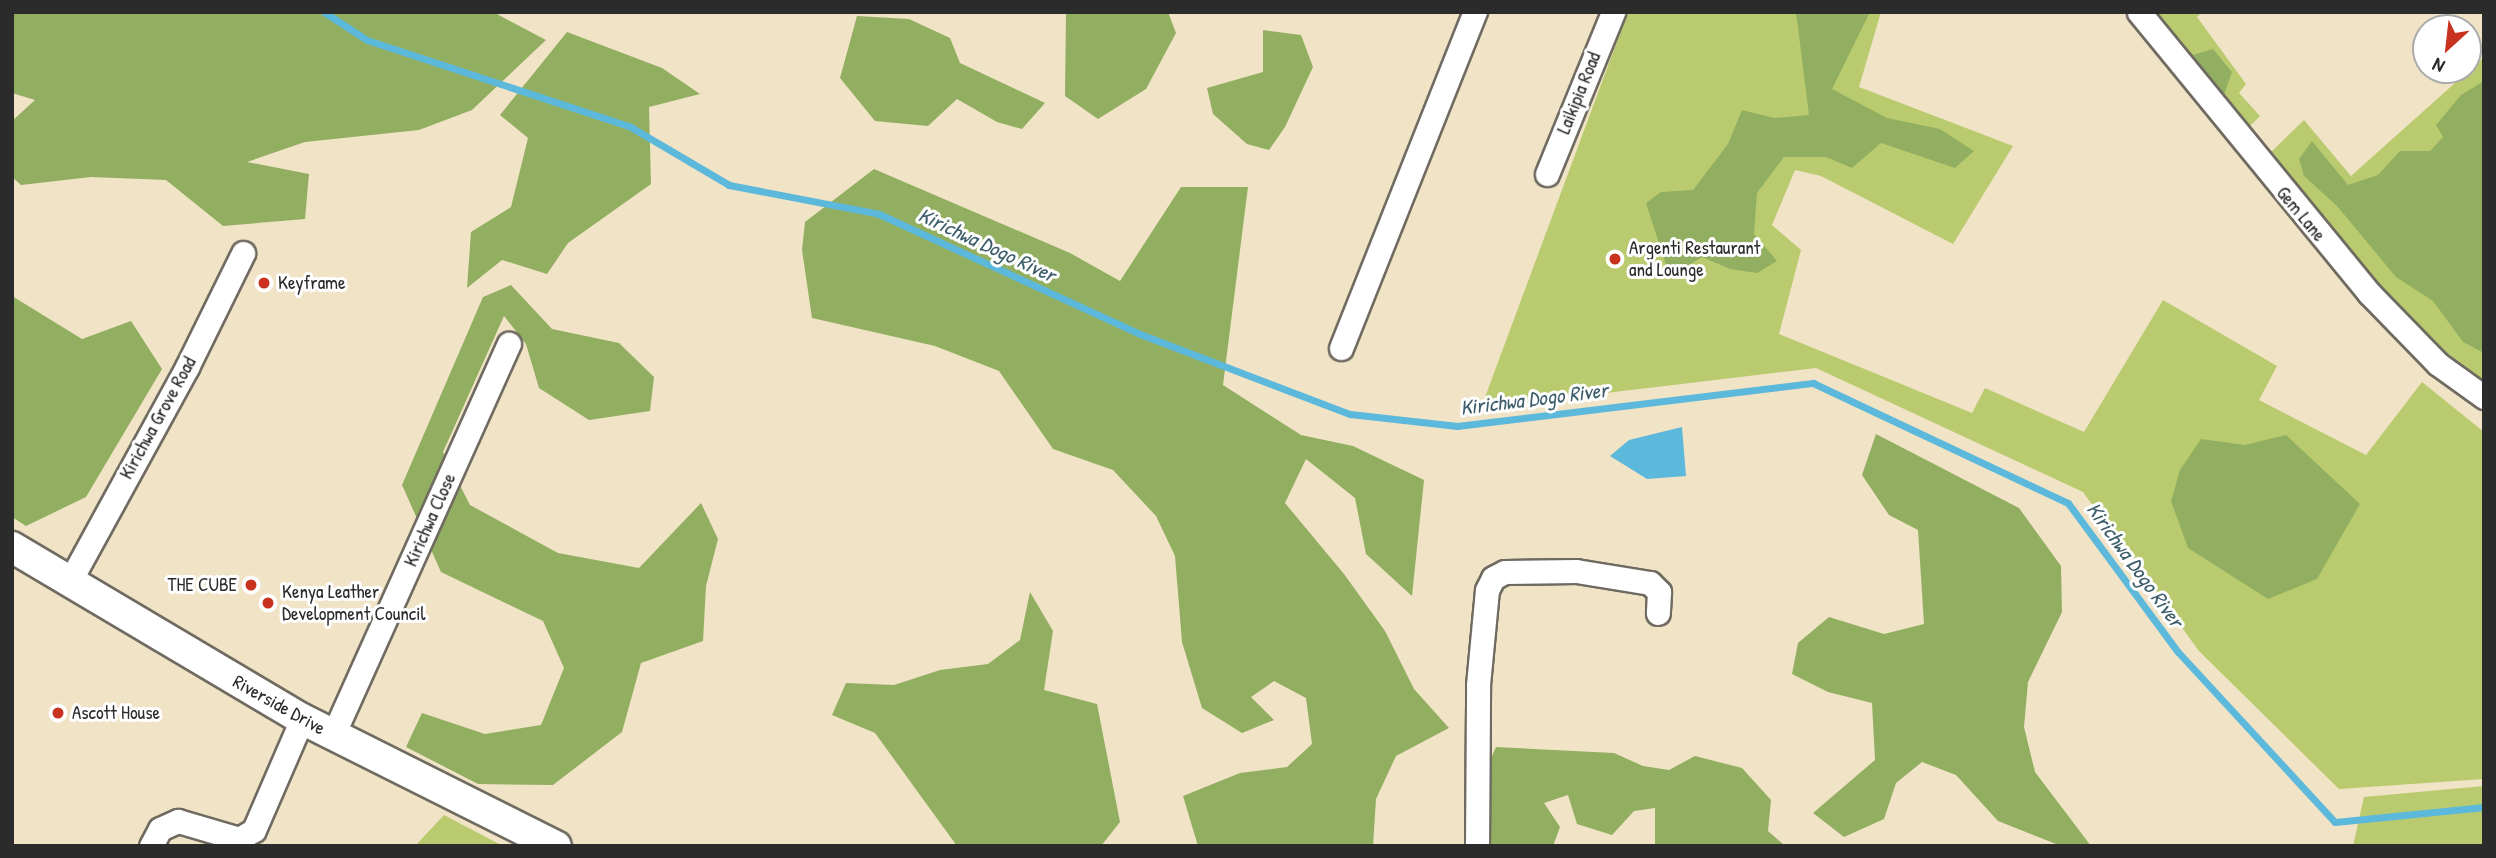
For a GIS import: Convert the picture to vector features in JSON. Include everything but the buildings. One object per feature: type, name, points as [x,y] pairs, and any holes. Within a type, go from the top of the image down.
[{"type":"street","points":[[1341,348],[1475,12]]},
{"type":"street","name":"Laikipia Road","points":[[1547,174],[1613,12]]},
{"type":"street","name":"Gem Lane","points":[[2138,12],[2369,293],[2438,364],[2484,397]]},
{"type":"street","name":"Kirichwa Grove Road","points":[[69,581],[187,367],[243,253]]},
{"type":"street","name":"Kirichwa Close","points":[[333,735],[509,344]]},
{"type":"street","name":"Riverside Drive","points":[[12,547],[302,719],[556,846]]},
{"type":"street","points":[[1477,846],[1478,685],[1486,590],[1493,578],[1505,572],[1576,570],[1650,583],[1660,592],[1658,613]]},
{"type":"street","points":[[151,846],[160,829],[178,821],[239,839],[254,830],[302,719]]},
{"type":"green space","points":[[12,12],[493,12],[546,40],[472,110],[419,130],[305,142],[247,162],[309,174],[305,219],[223,226],[166,180],[91,177],[21,185],[12,177],[12,121],[35,100],[12,93]]},
{"type":"green space","points":[[1066,12],[1168,12],[1176,33],[1146,89],[1098,119],[1065,96]]},
{"type":"green space","points":[[1628,12],[1881,12],[1859,87],[2013,146],[1953,244],[1821,176],[1795,170],[1772,225],[1801,250],[1779,334],[1972,413],[1985,388],[2084,432],[2163,300],[2277,366],[2259,400],[2366,455],[2422,382],[2484,432],[2484,779],[2339,789],[2199,651],[2083,492],[1816,368],[1481,408]]},
{"type":"green space","points":[[1796,12],[1870,12],[1832,89],[1887,118],[1940,129],[1974,151],[1955,168],[1881,143],[1852,168],[1826,157],[1784,157],[1757,193],[1754,234],[1777,261],[1757,273],[1730,269],[1702,257],[1670,277],[1646,203],[1661,192],[1693,190],[1728,144],[1742,110],[1774,118],[1809,115]]},
{"type":"green space","points":[[2145,12],[2202,12],[2197,17],[2246,84],[2239,93],[2260,116],[2250,126],[2260,137],[2249,144]]},
{"type":"green space","points":[[857,16],[909,19],[950,38],[960,63],[1045,103],[1022,129],[997,122],[957,99],[928,126],[875,121],[840,78]]},
{"type":"green space","points":[[1263,30],[1301,35],[1313,67],[1285,127],[1269,150],[1247,144],[1213,114],[1207,88],[1263,72]]},
{"type":"green space","points":[[567,32],[662,68],[700,94],[649,107],[651,184],[568,243],[547,274],[502,260],[467,288],[471,232],[511,207],[528,138],[500,115]]},
{"type":"green space","points":[[2213,49],[2232,72],[2223,98],[2191,69],[2193,55]]},
{"type":"green space","points":[[2484,57],[2484,383],[2447,358],[2265,158],[2304,120],[2351,176],[2454,84],[2482,84]]},
{"type":"green space","points":[[2484,81],[2484,353],[2463,342],[2433,301],[2396,277],[2337,206],[2304,176],[2299,159],[2312,141],[2348,185],[2378,175],[2400,151],[2430,151],[2443,137],[2436,125],[2461,95]]},
{"type":"green space","points":[[874,169],[1070,253],[1120,281],[1181,187],[1248,187],[1223,385],[1301,435],[1353,446],[1424,480],[1412,596],[1366,554],[1355,498],[1306,459],[1285,503],[1344,574],[1385,631],[1414,689],[1449,728],[1396,756],[1376,799],[1373,846],[1198,846],[1183,796],[1240,773],[1287,767],[1312,744],[1306,698],[1274,681],[1251,697],[1274,720],[1242,733],[1202,708],[1182,642],[1175,556],[1156,516],[1113,470],[1053,449],[999,371],[935,346],[812,318],[802,250],[805,222]]},
{"type":"green space","points":[[511,285],[552,329],[619,343],[654,377],[650,411],[589,420],[539,388],[526,344],[504,316],[443,452],[470,505],[558,553],[639,568],[701,503],[718,539],[706,586],[703,641],[641,663],[622,732],[553,785],[478,784],[406,747],[422,713],[485,734],[541,725],[564,668],[543,621],[441,572],[402,485],[483,297]]},
{"type":"green space","points":[[12,296],[82,339],[131,321],[162,369],[86,497],[26,526],[12,517]]},
{"type":"green space","points":[[1876,434],[2019,508],[2061,566],[2062,612],[2028,682],[2024,727],[2035,772],[2091,846],[2061,846],[1998,821],[1956,775],[1922,762],[1896,783],[1884,819],[1844,837],[1813,813],[1875,760],[1872,703],[1828,692],[1792,674],[1798,643],[1829,617],[1884,634],[1924,624],[1918,530],[1889,515],[1862,475]]},
{"type":"green space","points":[[2286,435],[2360,504],[2317,579],[2268,599],[2188,548],[2171,501],[2180,470],[2201,439],[2245,445]]},
{"type":"green space","points":[[1030,592],[1053,631],[1044,690],[1097,704],[1120,822],[1101,846],[957,846],[875,733],[832,715],[846,683],[894,685],[940,670],[988,664],[1020,640]]},
{"type":"green space","points":[[1496,747],[1614,753],[1643,766],[1669,770],[1695,756],[1742,768],[1771,800],[1768,831],[1785,846],[1655,846],[1655,808],[1634,811],[1612,835],[1577,824],[1568,795],[1544,803],[1560,827],[1553,846],[1489,846],[1486,769]]},
{"type":"green space","points":[[2484,786],[2484,846],[2353,846],[2364,797]]},
{"type":"green space","points":[[444,815],[503,846],[415,846]]},
{"type":"water","points":[[1682,427],[1686,476],[1647,479],[1610,456],[1629,440]]},
{"type":"waterway","name":"Kirichwa Dogo River","points":[[324,12],[367,40],[629,126],[729,185],[879,214],[1140,334],[1350,414],[1457,426],[1813,383],[2068,503],[2178,652],[2335,822],[2484,807]]},
{"type":"place","name":"Argenti Restaurant and Lounge","points":[[1615,259]]},
{"type":"place","name":"Keyframe","points":[[264,283]]},
{"type":"place","name":"THE CUBE","points":[[251,585]]},
{"type":"place","name":"Kenya Leather Development Council","points":[[268,603]]},
{"type":"place","name":"Ascott House","points":[[58,713]]}]
